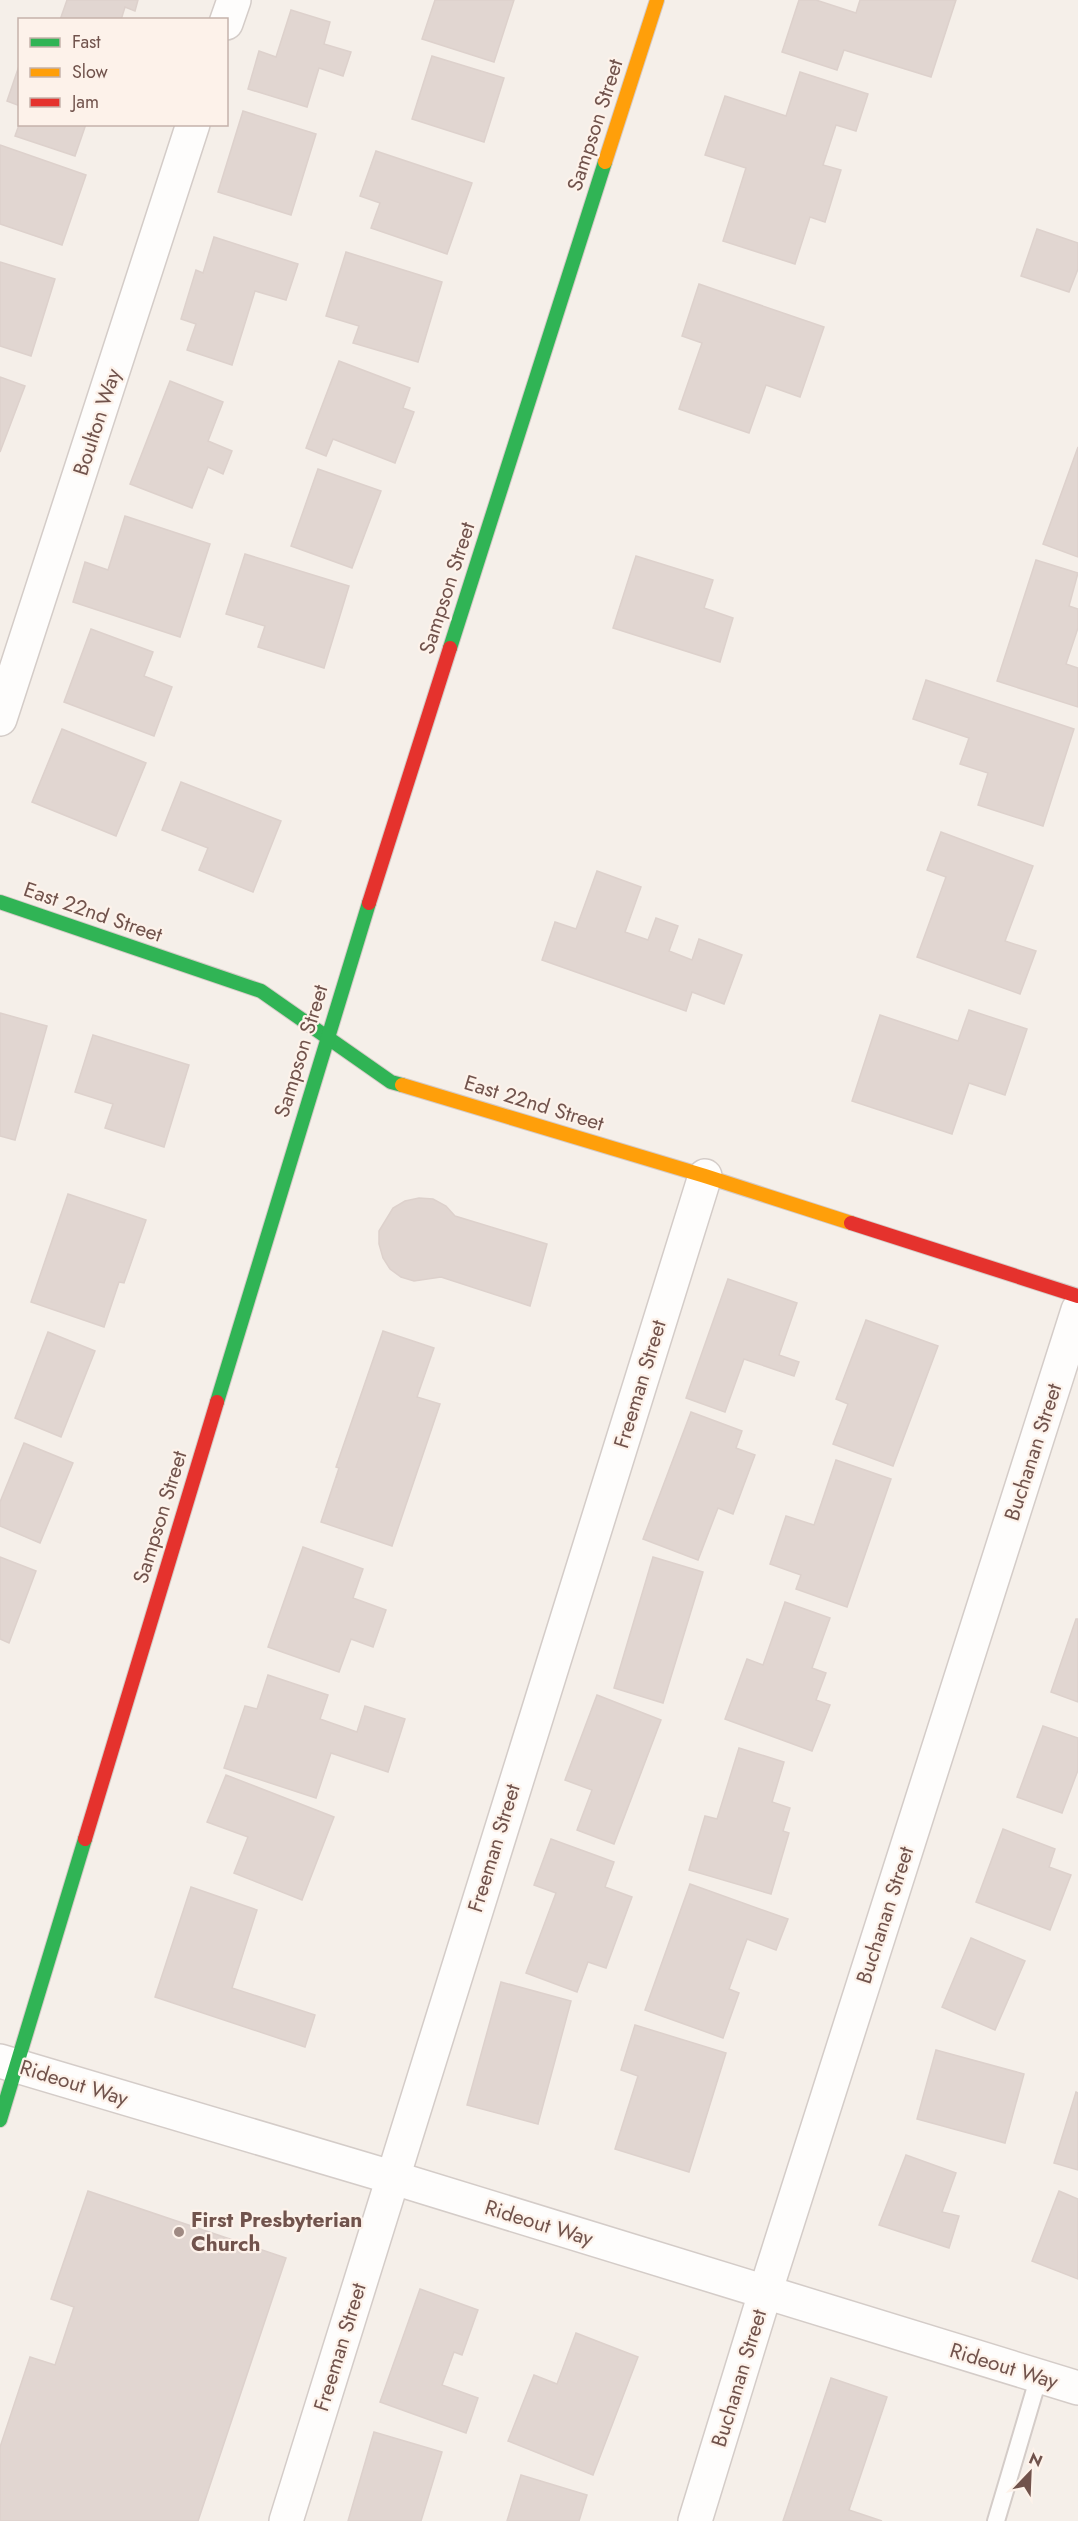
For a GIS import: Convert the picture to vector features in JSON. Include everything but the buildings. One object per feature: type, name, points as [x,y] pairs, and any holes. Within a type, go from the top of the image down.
[{"type":"street","points":[[228,18],[234,0]]},
{"type":"street","name":"Sampson Street","points":[[0,2120],[8,2063],[327,1036],[657,0]]},
{"type":"street","name":"Boulton Way","points":[[0,719],[193,126]]},
{"type":"street","name":"East 22nd Street","points":[[0,902],[261,991],[391,1082],[705,1176],[1078,1296]]},
{"type":"street","name":"Freeman Street","points":[[286,2521],[391,2177],[705,1176]]},
{"type":"street","name":"Buchanan Street","points":[[695,2521],[1078,1310]]},
{"type":"street","name":"Rideout Way","points":[[8,2063],[391,2177],[765,2294],[1078,2388]]},
{"type":"lane","points":[[996,2521],[1040,2376]]},
{"type":"traffic: fast","points":[[450,648],[605,162]]},
{"type":"traffic: fast","points":[[0,902],[261,991],[391,1082],[402,1085]]},
{"type":"traffic: fast","points":[[217,1402],[369,903]]},
{"type":"traffic: fast","points":[[0,2120],[85,1839]]},
{"type":"traffic: slow","points":[[605,162],[657,0]]},
{"type":"traffic: slow","points":[[402,1085],[705,1176],[851,1223]]},
{"type":"traffic: jam","points":[[369,903],[450,648]]},
{"type":"traffic: jam","points":[[851,1223],[1078,1296]]},
{"type":"traffic: jam","points":[[85,1839],[217,1402]]},
{"type":"place","name":"First Presbyterian Church","points":[[179,2232]]}]
